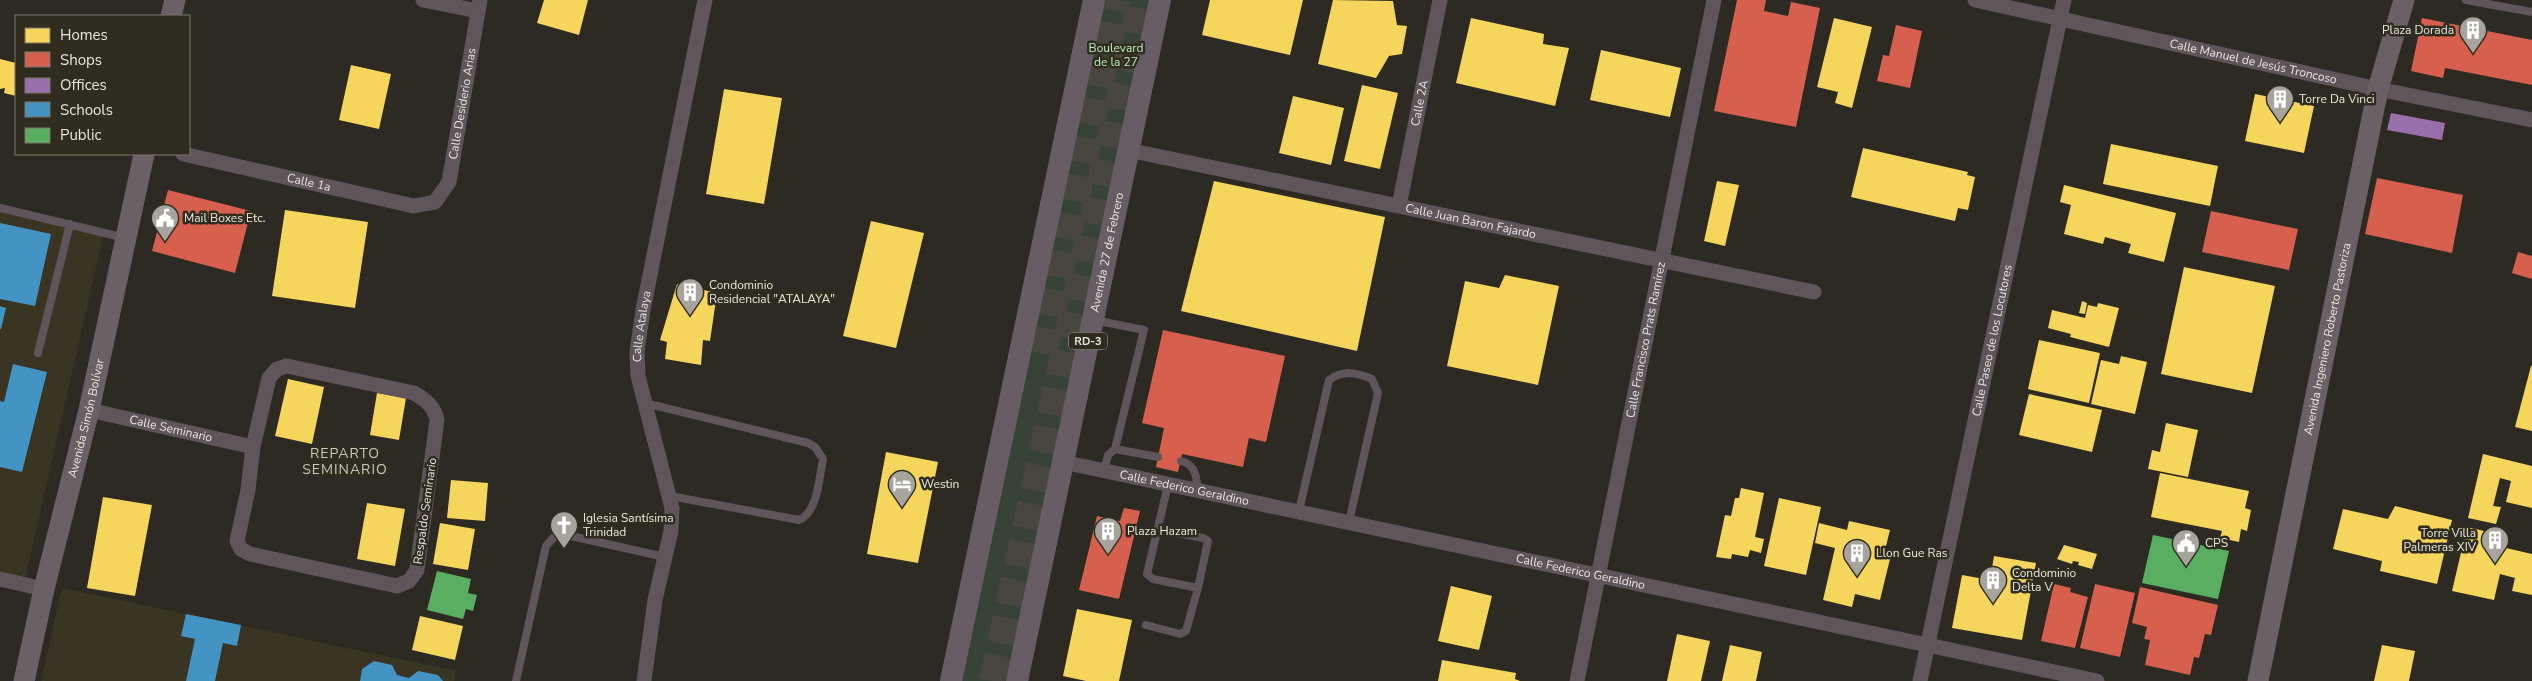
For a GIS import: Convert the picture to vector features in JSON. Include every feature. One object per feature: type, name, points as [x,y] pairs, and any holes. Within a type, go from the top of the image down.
[{"type":"main road","points":[[952,681],[1094,0]]},
{"type":"main road","name":"Avenida 27 de Febrero","points":[[1016,681],[1160,0]]},
{"type":"street","points":[[171,15],[175,0]]},
{"type":"street","points":[[423,0],[479,5]]},
{"type":"street","name":"Calle Atalaya","points":[[644,681],[655,600],[671,531],[672,508],[638,376],[637,356],[643,310],[705,0]]},
{"type":"street","name":"Calle 2A","points":[[1399,206],[1440,0]]},
{"type":"street","name":"Calle Francisco Prats Ramírez","points":[[1576,681],[1714,0]]},
{"type":"street","name":"Calle Manuel de Jesús Troncoso","points":[[1975,0],[2378,89],[2532,120]]},
{"type":"street","name":"Calle Paseo de los Locutores","points":[[1920,681],[2064,0]]},
{"type":"street","name":"Avenida Ingeniero Roberto Pastoriza","points":[[2258,681],[2378,89],[2404,0]]},
{"type":"street","name":"Calle Desiderio Arias","points":[[435,202],[448,182],[479,5]]},
{"type":"street","name":"Calle Juan Baron Fajardo","points":[[1128,150],[1814,292]]},
{"type":"street","name":"Avenida Simón Bolívar","points":[[24,681],[44,589],[88,410],[144,155]]},
{"type":"street","name":"Calle 1a","points":[[187,155],[414,206],[435,202]]},
{"type":"street","name":"Respaldo Seminario","points":[[286,366],[414,393],[427,401],[435,411],[437,420],[417,570],[409,580],[397,586],[250,554],[241,548],[237,541],[248,490],[253,447],[269,378],[277,369],[286,366]]},
{"type":"street","name":"Calle Seminario","points":[[88,410],[253,447]]},
{"type":"street","name":"Calle Federico Geraldino","points":[[1063,462],[2097,681]]},
{"type":"street","points":[[0,579],[44,589]]},
{"type":"lane","points":[[2466,0],[2532,12]]},
{"type":"lane","points":[[0,208],[125,238]]},
{"type":"lane","points":[[38,353],[70,224]]},
{"type":"lane","points":[[1092,320],[1144,330],[1114,449],[1108,456],[1104,471]]},
{"type":"lane","points":[[1299,512],[1329,380],[1338,373],[1357,373],[1372,379],[1378,393],[1349,522]]},
{"type":"lane","points":[[645,403],[808,443],[815,447],[823,459],[811,510],[799,520],[670,496]]},
{"type":"lane","points":[[1114,449],[1158,457]]},
{"type":"lane","points":[[1181,460],[1190,463],[1196,472],[1198,490]]},
{"type":"lane","points":[[1168,485],[1147,574],[1153,579],[1198,588]]},
{"type":"lane","points":[[1146,625],[1180,634],[1186,631],[1198,588],[1208,541],[1203,538],[1168,531]]},
{"type":"lane","points":[[516,681],[546,546],[550,540],[562,534],[665,558]]},
{"type":"shaded area","points":[[0,204],[105,228],[25,579],[0,574]]},
{"type":"shaded area","points":[[62,588],[456,671],[454,681],[41,681]]},
{"type":"green space","name":"Boulevard de la 27","points":[[1101,0],[1154,0],[1009,681],[958,681]]},
{"type":"building: Homes","points":[[544,0],[588,0],[579,35],[537,23]]},
{"type":"building: Homes","points":[[1210,0],[1303,0],[1290,55],[1202,35]]},
{"type":"building: Homes","points":[[1333,0],[1393,1],[1397,25],[1407,26],[1402,54],[1389,56],[1376,78],[1318,64]]},
{"type":"building: Homes","points":[[1471,18],[1544,34],[1543,44],[1569,48],[1555,106],[1456,83]]},
{"type":"building: Homes","points":[[1834,18],[1872,27],[1852,108],[1835,103],[1838,92],[1817,87]]},
{"type":"building: Homes","points":[[1601,50],[1681,68],[1670,117],[1590,100]]},
{"type":"building: Homes","points":[[0,59],[15,63],[15,96],[4,93],[5,88],[0,89]]},
{"type":"building: Homes","points":[[351,65],[391,74],[379,129],[339,120]]},
{"type":"building: Homes","points":[[1362,85],[1398,93],[1380,169],[1344,161]]},
{"type":"building: Homes","points":[[724,89],[782,98],[764,204],[706,194]]},
{"type":"building: Homes","name":"Torre Da Vinci","points":[[2255,94],[2314,106],[2304,153],[2245,141]]},
{"type":"building: Homes","points":[[1293,96],[1344,108],[1331,165],[1279,153]]},
{"type":"building: Homes","points":[[2111,144],[2218,166],[2210,206],[2103,184]]},
{"type":"building: Homes","points":[[1863,148],[1968,172],[1967,175],[1975,177],[1968,210],[1958,208],[1955,221],[1851,197]]},
{"type":"building: Homes","points":[[1214,181],[1385,217],[1357,351],[1181,311]]},
{"type":"building: Homes","points":[[1717,181],[1739,185],[1725,246],[1704,241]]},
{"type":"building: Homes","points":[[2064,185],[2176,213],[2164,262],[2128,253],[2131,244],[2105,237],[2103,244],[2064,234],[2071,205],[2060,202]]},
{"type":"building: Homes","points":[[285,210],[368,222],[355,308],[272,296]]},
{"type":"building: Homes","points":[[871,221],[924,233],[896,348],[843,336]]},
{"type":"building: Homes","points":[[2184,267],[2275,286],[2252,393],[2161,374]]},
{"type":"building: Homes","points":[[1505,275],[1559,286],[1538,385],[1447,366],[1465,281],[1499,288]]},
{"type":"building: Homes","name":"Condominio Residencial \"ATALAYA\"","points":[[677,284],[717,293],[710,341],[703,340],[701,365],[665,359],[667,342],[660,340]]},
{"type":"building: Homes","points":[[2082,301],[2087,303],[2085,314],[2079,313]]},
{"type":"building: Homes","points":[[2098,303],[2119,308],[2109,347],[2070,337],[2071,334],[2048,328],[2052,310],[2085,318],[2088,305],[2097,307]]},
{"type":"building: Homes","points":[[2039,340],[2100,353],[2089,403],[2028,389]]},
{"type":"building: Homes","points":[[2121,356],[2147,362],[2135,414],[2091,404],[2101,360],[2119,364]]},
{"type":"building: Homes","points":[[2532,366],[2532,431],[2515,427]]},
{"type":"building: Homes","points":[[288,379],[324,387],[312,444],[275,436]]},
{"type":"building: Homes","points":[[377,393],[406,398],[399,440],[370,435]]},
{"type":"building: Homes","points":[[2029,394],[2102,410],[2092,452],[2019,435]]},
{"type":"building: Homes","points":[[2166,423],[2198,430],[2188,477],[2148,469],[2152,450],[2160,452]]},
{"type":"building: Homes","name":"Westin","points":[[886,452],[938,462],[918,563],[867,554]]},
{"type":"building: Homes","points":[[2483,454],[2532,466],[2532,508],[2506,502],[2511,481],[2500,478],[2493,506],[2501,507],[2496,524],[2468,518]]},
{"type":"building: Homes","points":[[2160,473],[2249,491],[2245,508],[2251,510],[2247,531],[2241,529],[2239,542],[2220,538],[2222,531],[2151,517]]},
{"type":"building: Homes","points":[[451,480],[488,483],[485,521],[447,518]]},
{"type":"building: Homes","points":[[1741,488],[1764,493],[1755,537],[1764,539],[1761,553],[1750,550],[1748,557],[1732,554],[1731,559],[1716,557],[1725,515],[1731,516],[1735,498],[1739,498]]},
{"type":"building: Homes","points":[[103,497],[152,505],[135,596],[87,588]]},
{"type":"building: Homes","points":[[1779,498],[1821,507],[1806,575],[1764,566]]},
{"type":"building: Homes","points":[[367,503],[405,509],[395,566],[357,559]]},
{"type":"building: Homes","points":[[2395,506],[2452,520],[2437,584],[2380,571],[2382,561],[2333,549],[2343,509],[2388,519]]},
{"type":"building: Homes","name":"Llon Gue Ras","points":[[1849,521],[1890,530],[1883,558],[1890,559],[1880,600],[1855,594],[1852,607],[1823,600],[1835,548],[1815,543],[1819,523],[1847,530]]},
{"type":"building: Homes","points":[[440,523],[475,529],[468,570],[433,564]]},
{"type":"building: Homes","name":"Torre Villa Palmeras XIV","points":[[2467,527],[2509,537],[2506,548],[2532,554],[2532,595],[2512,591],[2515,578],[2500,574],[2494,600],[2452,591]]},
{"type":"building: Homes","points":[[2064,545],[2097,554],[2092,569],[2078,565],[2079,562],[2073,561],[2072,564],[2057,559]]},
{"type":"building: Homes","name":"Condominio Delta V","points":[[1994,556],[2036,563],[2022,640],[1952,628],[1962,575],[1990,580]]},
{"type":"building: Homes","points":[[1451,586],[1492,596],[1479,650],[1438,641]]},
{"type":"building: Homes","points":[[1077,609],[1132,620],[1119,681],[1086,681],[1063,676]]},
{"type":"building: Homes","points":[[420,616],[463,626],[455,660],[412,650]]},
{"type":"building: Homes","points":[[1677,634],[1710,641],[1701,681],[1667,681]]},
{"type":"building: Homes","points":[[1730,645],[1762,652],[1756,681],[1722,681]]},
{"type":"building: Homes","points":[[2382,645],[2415,651],[2409,681],[2374,681]]},
{"type":"building: Homes","points":[[1442,660],[1516,673],[1515,679],[1520,681],[1438,681]]},
{"type":"building: Shops","points":[[1737,0],[1766,0],[1764,11],[1788,16],[1791,2],[1820,8],[1796,127],[1714,111]]},
{"type":"building: Shops","name":"Plaza Dorada","points":[[2422,18],[2532,40],[2532,85],[2445,68],[2443,78],[2411,71]]},
{"type":"building: Shops","points":[[1896,25],[1922,31],[1910,88],[1877,81],[1883,55],[1889,56]]},
{"type":"building: Shops","points":[[2377,178],[2463,195],[2452,253],[2365,234]]},
{"type":"building: Shops","points":[[168,190],[251,211],[235,273],[152,251]]},
{"type":"building: Shops","points":[[2211,211],[2298,229],[2289,270],[2202,252]]},
{"type":"building: Shops","points":[[2518,252],[2532,256],[2532,279],[2512,273]]},
{"type":"building: Shops","points":[[1163,330],[1285,356],[1266,442],[1249,438],[1243,467],[1182,454],[1178,472],[1156,467],[1164,428],[1142,423]]},
{"type":"building: Shops","name":"Plaza Hazam","points":[[1124,508],[1140,511],[1119,599],[1079,590],[1097,516],[1120,521]]},
{"type":"building: Shops","points":[[2054,584],[2071,588],[2070,592],[2088,597],[2075,648],[2041,641]]},
{"type":"building: Shops","points":[[2095,584],[2135,593],[2120,657],[2080,648]]},
{"type":"building: Shops","points":[[2140,587],[2218,605],[2211,635],[2205,634],[2199,658],[2194,657],[2190,675],[2145,665],[2150,640],[2144,639],[2147,627],[2132,623]]},
{"type":"building: Offices","points":[[2391,113],[2445,123],[2442,140],[2387,130]]},
{"type":"building: Schools","points":[[0,223],[51,234],[35,306],[0,299]]},
{"type":"building: Schools","points":[[0,306],[6,308],[1,329],[0,329]]},
{"type":"building: Schools","points":[[13,364],[47,372],[22,472],[0,467],[0,401],[4,402]]},
{"type":"building: Schools","points":[[186,614],[241,625],[237,646],[223,643],[215,681],[186,681],[195,639],[181,636]]},
{"type":"building: Schools","points":[[374,661],[392,665],[397,675],[409,678],[418,671],[438,675],[443,681],[360,681],[362,669]]},
{"type":"building: Public","name":"CPS","points":[[2153,535],[2229,551],[2218,599],[2142,583]]},
{"type":"building: Public","points":[[437,571],[471,579],[468,593],[477,595],[473,611],[466,609],[463,619],[427,610]]},
{"type":"tunnel","points":[[1044,354],[1118,0]]},
{"type":"tunnel","points":[[992,681],[1140,0]]},
{"type":"place","name":"Plaza Dorada","points":[[2473,54]]},
{"type":"place","name":"Torre Da Vinci","points":[[2280,123]]},
{"type":"place","name":"Mail Boxes Etc.","points":[[165,242]]},
{"type":"place","name":"Condominio Residencial \"ATALAYA\"","points":[[690,316]]},
{"type":"place","name":"Westin","points":[[902,508]]},
{"type":"place","name":"Iglesia Santísima Trinidad","points":[[564,549]]},
{"type":"place","name":"Plaza Hazam","points":[[1108,555]]},
{"type":"place","name":"Torre Villa Palmeras XIV","points":[[2495,564]]},
{"type":"place","name":"CPS","points":[[2186,567]]},
{"type":"place","name":"Llon Gue Ras","points":[[1857,577]]},
{"type":"place","name":"Condominio Delta V","points":[[1993,604]]},
{"type":"district","name":"REPARTO SEMINARIO","points":[[345,462]]}]
